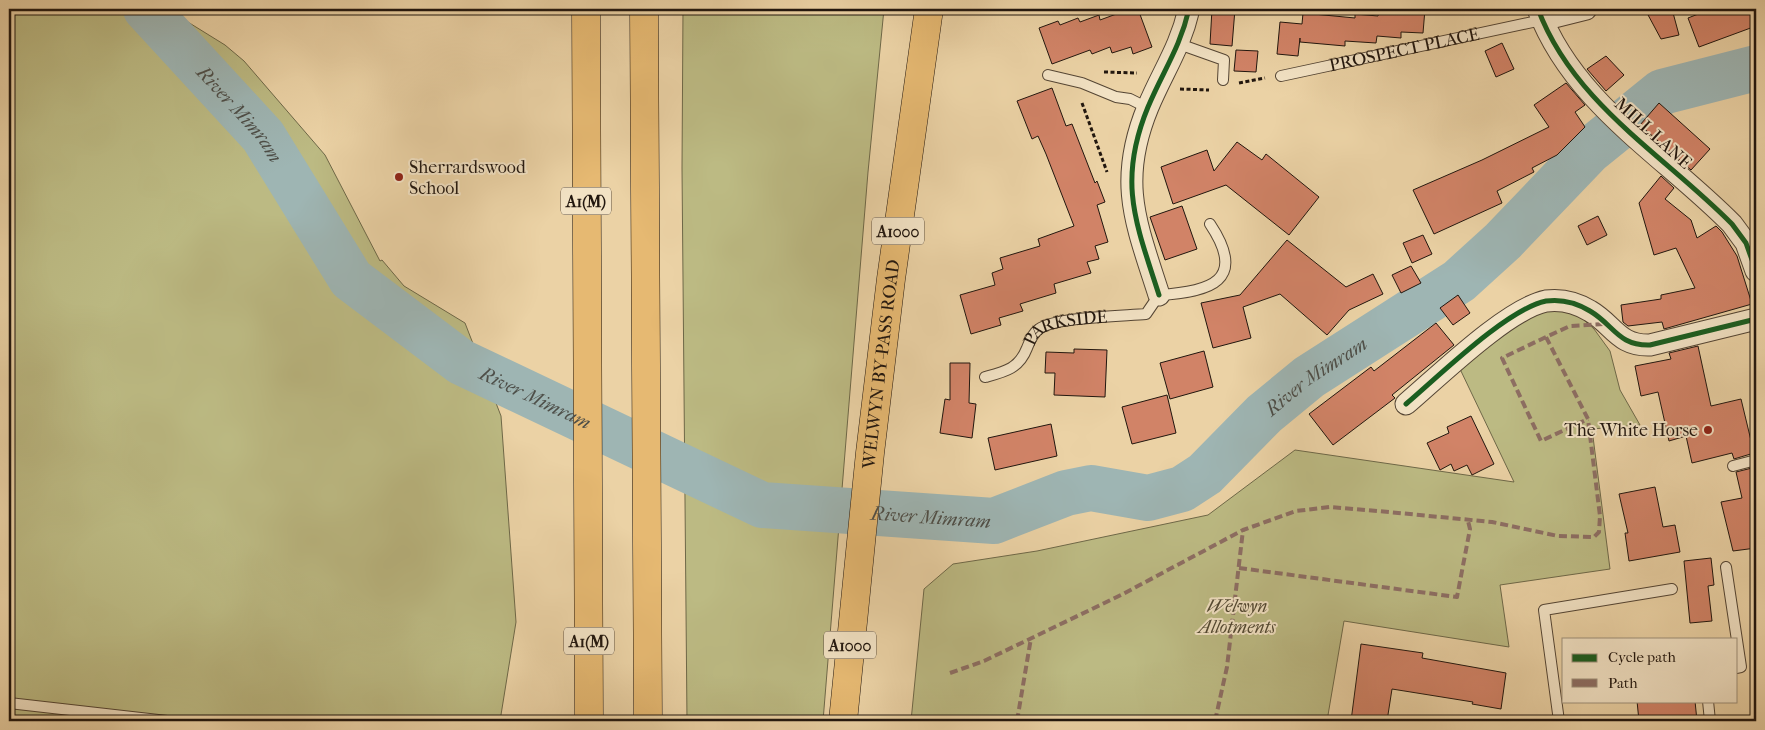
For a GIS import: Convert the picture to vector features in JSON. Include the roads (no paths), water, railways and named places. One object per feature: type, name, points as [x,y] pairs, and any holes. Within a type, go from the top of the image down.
[{"type":"main road","name":"A1(M)","points":[[586,9],[586,393],[590,560],[588,721]]},
{"type":"main road","points":[[644,9],[648,352],[648,721]]},
{"type":"main road","name":"WELWYN BY-PASS ROAD","points":[[843,721],[870,453],[891,280],[929,9]]},
{"type":"street","points":[[1159,295],[1133,213],[1130,191],[1132,168],[1138,134],[1148,108],[1175,53],[1189,9]]},
{"type":"street","name":"PROSPECT PLACE","points":[[1540,14],[1586,9]]},
{"type":"street","name":"MILL LANE","points":[[1540,14],[1548,36],[1586,90],[1613,117],[1751,240],[1756,271]]},
{"type":"street","points":[[1406,404],[1486,336],[1526,308],[1547,301],[1562,301],[1591,311],[1626,341],[1638,345],[1650,345],[1756,319]]},
{"type":"lane","name":"PROSPECT PLACE","points":[[1281,76],[1540,14]]},
{"type":"lane","points":[[1175,53],[1224,60],[1223,80]]},
{"type":"lane","points":[[1048,74],[1082,82],[1116,97],[1130,99],[1148,108]]},
{"type":"lane","points":[[1159,295],[1187,294],[1216,283],[1223,272],[1226,260],[1222,241],[1210,224]]},
{"type":"lane","name":"PARKSIDE","points":[[985,377],[1007,371],[1019,364],[1031,336],[1039,328],[1054,322],[1146,314],[1159,295]]},
{"type":"lane","points":[[1733,466],[1756,460]]},
{"type":"lane","points":[[1726,567],[1737,638]]},
{"type":"lane","points":[[1559,721],[1544,610],[1672,589]]},
{"type":"lane","points":[[1738,646],[1741,666],[1738,667]]},
{"type":"lane","points":[[1708,702],[1710,721]]},
{"type":"lane","points":[[9,703],[167,721]]},
{"type":"waterway","name":"River Mimram","points":[[146,9],[263,136],[351,279],[461,362],[762,505],[994,521],[1066,493],[1091,488],[1148,498],[1182,489],[1205,474],[1264,414],[1309,377],[1459,281],[1503,241],[1589,151],[1662,92],[1756,68]]},
{"type":"place","name":"Sherrardswood School","points":[[399,177]]},
{"type":"place","name":"The White Horse","points":[[1708,430]]},
{"type":"park label","name":"Welwyn Allotments","points":[[1237,616]]}]
